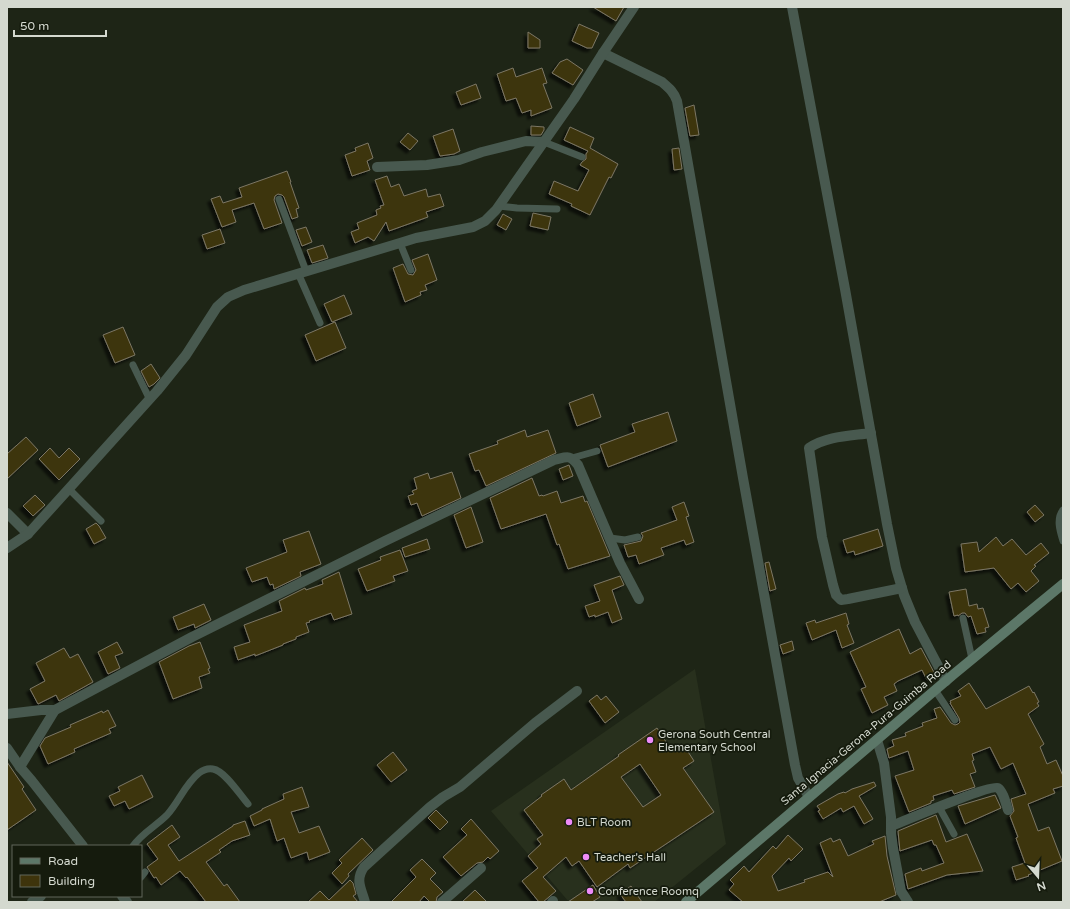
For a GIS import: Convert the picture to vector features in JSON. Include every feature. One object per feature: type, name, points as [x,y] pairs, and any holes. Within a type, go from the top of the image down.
[{"type":"main road","name":"Santa Ignacia-Gerona-Pura-Guimba Road","points":[[686,902],[808,797],[1063,584]]},
{"type":"street","points":[[7,548],[28,534],[150,400],[186,355],[217,307],[228,298],[244,290],[400,242],[473,227],[485,221],[499,206],[574,99],[634,7]]},
{"type":"street","points":[[792,7],[887,524],[902,588],[916,622],[946,681]]},
{"type":"street","points":[[603,53],[662,82],[674,94],[677,101],[741,470],[795,765],[798,778],[808,797]]},
{"type":"street","points":[[377,167],[428,165],[459,160],[482,152],[526,142],[544,142]]},
{"type":"street","points":[[871,434],[840,437],[817,443],[809,448],[822,537],[832,585],[836,595],[841,600],[902,588]]},
{"type":"street","points":[[7,714],[40,710],[55,710],[179,644],[384,541],[554,460],[568,456],[578,465],[620,563],[639,599]]},
{"type":"street","points":[[7,512],[28,534]]},
{"type":"street","points":[[365,902],[359,883],[359,874],[364,867],[434,803],[460,787],[577,690]]},
{"type":"street","points":[[20,767],[55,710]]},
{"type":"street","points":[[877,740],[884,763],[891,817],[893,848],[901,891],[908,902]]},
{"type":"street","points":[[7,748],[20,767],[82,845]]},
{"type":"street","points":[[891,826],[994,787],[997,787],[1000,790],[1008,810]]},
{"type":"street","points":[[442,902],[480,868]]},
{"type":"lane","points":[[544,142],[582,157]]},
{"type":"lane","points":[[279,199],[320,324]]},
{"type":"lane","points":[[499,206],[557,209]]},
{"type":"lane","points":[[400,242],[411,270]]},
{"type":"lane","points":[[133,365],[150,400]]},
{"type":"lane","points":[[572,458],[597,451]]},
{"type":"lane","points":[[69,489],[101,522]]},
{"type":"lane","points":[[1063,510],[1061,512],[1059,522],[1063,541]]},
{"type":"lane","points":[[610,538],[625,540],[638,537]]},
{"type":"lane","points":[[963,618],[972,659]]},
{"type":"lane","points":[[935,690],[955,720]]},
{"type":"lane","points":[[134,845],[145,833],[167,815],[179,801],[193,780],[199,773],[206,769],[214,769],[224,775],[248,804]]},
{"type":"lane","points":[[939,807],[954,834]]},
{"type":"shaded area","name":"Gerona South Central Elementary School","points":[[695,669],[726,844],[654,902],[569,902],[491,811]]},
{"type":"building","points":[[593,7],[624,7],[616,21]]},
{"type":"building","points":[[579,24],[599,33],[592,48],[587,48],[572,41]]},
{"type":"building","points":[[528,32],[540,40],[540,48],[528,48]]},
{"type":"building","points":[[567,59],[583,70],[573,85],[552,73],[560,62]]},
{"type":"building","points":[[513,68],[516,77],[542,68],[547,83],[543,84],[552,108],[531,116],[531,110],[522,113],[516,98],[506,101],[497,74]]},
{"type":"building","points":[[476,84],[481,98],[461,105],[456,92]]},
{"type":"building","points":[[694,105],[699,135],[690,136],[685,108]]},
{"type":"building","points":[[531,126],[544,127],[544,130],[541,135],[531,135]]},
{"type":"building","points":[[570,127],[594,138],[590,148],[618,164],[611,178],[609,177],[590,215],[571,206],[572,204],[549,194],[554,181],[578,191],[589,170],[580,165],[586,159],[586,154],[588,151],[564,140]]},
{"type":"building","points":[[453,129],[460,151],[454,154],[440,156],[433,136]]},
{"type":"building","points":[[408,133],[418,141],[410,150],[400,142]]},
{"type":"building","points":[[368,143],[373,158],[367,161],[370,170],[352,176],[345,155],[356,151],[355,148]]},
{"type":"building","points":[[679,148],[682,169],[674,170],[672,149]]},
{"type":"building","points":[[287,171],[299,208],[296,209],[298,217],[292,219],[284,197],[278,194],[275,196],[274,200],[282,223],[264,229],[254,203],[232,210],[236,222],[222,227],[211,199],[220,196],[223,203],[242,197],[239,188]]},
{"type":"building","points":[[387,176],[391,187],[399,184],[404,196],[426,189],[428,197],[440,194],[444,206],[426,212],[428,217],[389,231],[386,222],[374,241],[368,237],[355,243],[351,232],[359,229],[357,223],[377,215],[376,210],[381,208],[380,206],[384,205],[375,180]]},
{"type":"building","points":[[533,213],[551,217],[548,230],[530,226]]},
{"type":"building","points":[[503,214],[512,219],[506,230],[497,225]]},
{"type":"building","points":[[306,227],[312,242],[302,246],[296,230]]},
{"type":"building","points":[[220,229],[225,243],[207,249],[202,235]]},
{"type":"building","points":[[323,245],[328,258],[312,263],[307,250]]},
{"type":"building","points":[[428,254],[437,280],[425,285],[427,290],[420,292],[421,295],[405,302],[393,268],[403,264],[408,274],[413,275],[416,270],[412,260]]},
{"type":"building","points":[[344,295],[352,314],[332,322],[324,304]]},
{"type":"building","points":[[335,322],[346,348],[316,361],[305,335]]},
{"type":"building","points":[[123,327],[135,355],[115,363],[103,335]]},
{"type":"building","points":[[151,364],[160,378],[149,387],[141,371]]},
{"type":"building","points":[[593,394],[601,417],[577,426],[569,403]]},
{"type":"building","points":[[668,412],[677,441],[608,467],[600,445],[635,432],[632,424]]},
{"type":"building","points":[[525,430],[527,437],[548,430],[556,453],[486,486],[479,470],[475,471],[469,454],[498,444],[497,441]]},
{"type":"building","points":[[26,437],[38,450],[7,479],[7,454]]},
{"type":"building","points":[[50,448],[59,458],[69,448],[80,459],[59,480],[39,459]]},
{"type":"building","points":[[569,465],[573,476],[563,480],[559,469]]},
{"type":"building","points":[[452,472],[461,498],[422,516],[417,503],[411,505],[408,496],[414,494],[412,491],[417,489],[414,478],[428,473],[430,479]]},
{"type":"building","points":[[532,478],[539,496],[557,491],[561,503],[583,496],[585,502],[587,501],[610,556],[568,569],[559,544],[557,545],[546,514],[501,529],[490,498]]},
{"type":"building","points":[[35,495],[45,505],[33,516],[23,506]]},
{"type":"building","points":[[684,502],[689,516],[686,517],[694,542],[686,545],[684,540],[661,548],[664,555],[639,564],[636,555],[628,557],[624,545],[641,541],[643,536],[641,533],[677,520],[672,507]]},
{"type":"building","points":[[1035,505],[1044,515],[1035,522],[1027,512]]},
{"type":"building","points":[[471,507],[483,542],[466,548],[454,515]]},
{"type":"building","points":[[96,523],[106,538],[94,544],[86,529]]},
{"type":"building","points":[[878,529],[883,546],[855,555],[854,551],[847,553],[843,540]]},
{"type":"building","points":[[309,531],[321,564],[300,572],[301,576],[274,589],[273,584],[270,585],[267,577],[252,582],[246,568],[287,552],[283,540]]},
{"type":"building","points":[[996,537],[1003,546],[1012,539],[1026,555],[1041,543],[1049,553],[1034,565],[1036,566],[1031,571],[1039,581],[1026,592],[1018,583],[1011,589],[994,568],[965,572],[961,544],[977,542],[979,552]]},
{"type":"building","points":[[427,539],[430,549],[405,557],[402,548]]},
{"type":"building","points":[[400,550],[408,571],[393,576],[395,581],[367,591],[358,569],[381,560],[380,557]]},
{"type":"building","points":[[769,562],[776,589],[770,591],[765,563]]},
{"type":"building","points":[[339,572],[352,614],[334,620],[331,613],[309,621],[310,622],[306,623],[309,632],[296,637],[296,639],[283,645],[255,656],[255,654],[238,660],[234,647],[250,642],[244,625],[282,611],[279,601],[305,588],[306,590],[323,584],[322,580]]},
{"type":"building","points":[[620,576],[624,585],[612,590],[622,619],[612,623],[608,612],[595,617],[595,615],[589,617],[585,606],[600,601],[594,585]]},
{"type":"building","points":[[966,589],[969,606],[977,604],[978,609],[983,608],[989,627],[985,628],[986,632],[977,634],[971,616],[968,617],[965,613],[954,616],[949,592]]},
{"type":"building","points":[[204,604],[211,620],[195,628],[194,624],[178,630],[173,617]]},
{"type":"building","points":[[846,613],[849,624],[847,625],[854,643],[842,648],[836,630],[812,640],[806,623],[815,620],[816,623]]},
{"type":"building","points":[[899,629],[910,654],[921,648],[936,676],[927,680],[922,670],[898,681],[894,684],[897,691],[884,697],[888,705],[872,713],[861,689],[866,687],[850,652]]},
{"type":"building","points":[[792,641],[794,650],[783,654],[780,645]]},
{"type":"building","points":[[117,642],[123,653],[115,656],[120,668],[108,674],[98,652]]},
{"type":"building","points":[[200,642],[210,668],[208,669],[210,673],[199,677],[202,688],[173,699],[159,662],[189,646]]},
{"type":"building","points":[[64,648],[70,658],[78,654],[93,682],[59,701],[56,695],[38,704],[30,689],[45,681],[36,663]]},
{"type":"building","points":[[969,683],[986,709],[1029,686],[1039,702],[1037,703],[1039,706],[1028,714],[1044,744],[1040,747],[1047,764],[1056,760],[1063,776],[1063,786],[1053,789],[1055,793],[1028,804],[1038,831],[1049,827],[1062,861],[1028,875],[1029,876],[1016,880],[1012,867],[1025,863],[1016,838],[1018,837],[1010,816],[1014,811],[1011,799],[1026,794],[1013,763],[1001,769],[990,747],[972,754],[974,760],[972,761],[976,772],[970,774],[975,787],[954,794],[952,790],[933,796],[934,800],[931,801],[931,803],[909,812],[895,776],[914,770],[908,751],[889,758],[887,749],[894,746],[892,740],[906,736],[905,733],[923,726],[922,723],[937,718],[934,709],[940,707],[951,723],[955,725],[958,724],[960,722],[959,718],[950,701],[961,696],[958,691]]},
{"type":"building","points":[[597,695],[601,700],[606,696],[619,712],[605,723],[589,701]]},
{"type":"building","points":[[108,710],[116,726],[109,729],[111,733],[74,749],[75,752],[48,764],[40,746],[45,738],[71,727],[70,725],[102,711],[103,713]]},
{"type":"building","points":[[657,728],[672,751],[683,744],[694,761],[683,768],[714,812],[630,868],[628,864],[597,887],[579,861],[572,866],[566,857],[543,877],[556,891],[543,902],[539,902],[522,881],[538,868],[528,856],[541,844],[537,839],[543,835],[524,810],[542,796],[541,795],[564,779],[571,790],[619,756],[618,755]],"holes":[[[640,764],[661,795],[643,807],[621,777]]]},
{"type":"building","points":[[393,752],[407,770],[391,782],[377,765]]},
{"type":"building","points":[[7,762],[24,787],[22,789],[36,810],[7,830]]},
{"type":"building","points":[[142,775],[153,797],[129,809],[125,801],[114,806],[109,796],[120,791],[118,787]]},
{"type":"building","points":[[874,782],[876,786],[859,796],[873,819],[864,824],[854,806],[843,812],[841,808],[823,819],[818,811],[820,810],[817,806],[838,794],[845,793],[852,789]]},
{"type":"building","points":[[302,787],[309,807],[291,812],[299,833],[319,826],[330,852],[309,860],[307,852],[291,858],[284,838],[277,841],[270,819],[254,826],[250,816],[284,799],[283,794]]},
{"type":"building","points":[[995,795],[1001,808],[965,824],[958,806]]},
{"type":"building","points":[[436,810],[448,822],[440,830],[428,818]]},
{"type":"building","points":[[936,815],[946,842],[967,834],[983,871],[947,875],[908,889],[905,874],[921,868],[922,871],[944,863],[936,845],[934,845],[932,840],[900,851],[898,831]]},
{"type":"building","points":[[471,819],[499,851],[490,859],[488,857],[483,862],[477,863],[461,876],[443,857],[467,835],[461,829]]},
{"type":"building","points":[[245,821],[250,835],[232,841],[219,850],[221,852],[206,862],[224,886],[227,884],[240,902],[206,902],[187,877],[186,878],[180,871],[161,885],[156,877],[154,878],[147,867],[158,859],[147,844],[172,825],[180,837],[168,845],[179,861],[233,825]]},
{"type":"building","points":[[788,835],[803,849],[791,861],[789,858],[772,876],[778,891],[828,872],[833,877],[820,843],[831,838],[833,842],[840,839],[848,856],[874,844],[872,841],[885,836],[887,856],[896,895],[879,902],[743,902],[729,890],[734,884],[730,880],[744,866],[749,872],[773,846],[776,849]]},
{"type":"building","points":[[362,838],[373,850],[348,874],[349,876],[342,884],[332,873],[342,863],[339,860]]},
{"type":"building","points":[[422,859],[436,873],[430,879],[443,892],[437,897],[436,902],[430,902],[424,896],[419,902],[391,902],[416,877],[410,870]]},
{"type":"building","points":[[350,880],[353,883],[356,894],[353,896],[358,902],[308,902],[320,891],[329,900]]},
{"type":"building","name":"Conference Roomq","points":[[593,885],[600,897],[592,902],[568,902]]},
{"type":"building","points":[[631,886],[642,902],[626,902],[620,894]]},
{"type":"building","points":[[475,890],[487,902],[462,902]]},
{"type":"place","name":"Gerona South Central Elementary School","points":[[650,740]]},
{"type":"place","name":"BLT Room","points":[[569,822]]},
{"type":"place","name":"Teacher's Hall","points":[[586,857]]},
{"type":"place","name":"Conference Roomq","points":[[590,891]]}]
